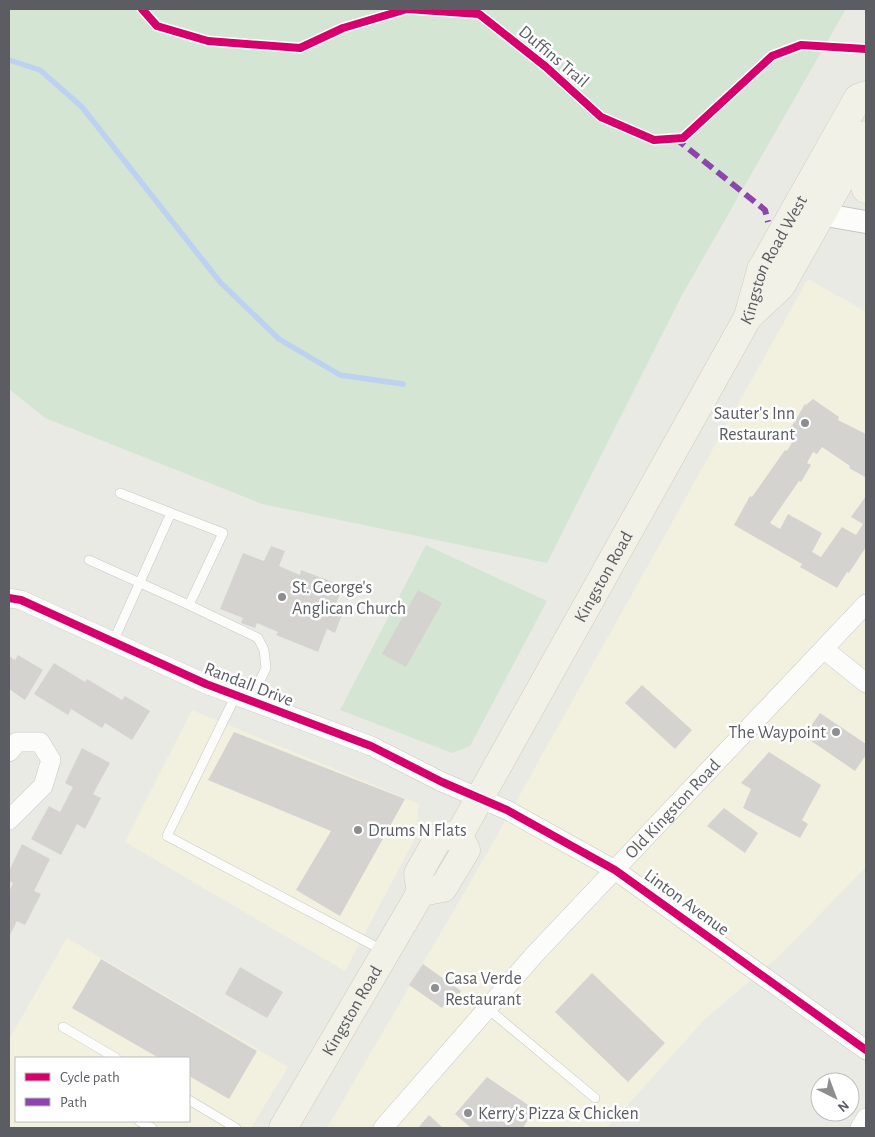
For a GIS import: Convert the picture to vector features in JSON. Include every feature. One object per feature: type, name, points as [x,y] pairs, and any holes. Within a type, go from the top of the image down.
[{"type":"main road","name":"Kingston Road West","points":[[810,208],[858,98],[866,95]]},
{"type":"main road","name":"Kingston Road West","points":[[748,317],[761,270],[860,145]]},
{"type":"main road","points":[[860,145],[866,189]]},
{"type":"main road","name":"Kingston Road","points":[[283,1128],[420,892],[444,888],[466,850],[459,835],[478,798],[552,670],[748,317]]},
{"type":"street","points":[[810,208],[866,222]]},
{"type":"street","name":"Randall Drive","points":[[9,598],[21,600],[243,698],[371,746],[478,798]]},
{"type":"street","name":"Old Kingston Road","points":[[382,1128],[487,1008],[866,604]]},
{"type":"street","points":[[824,650],[866,683]]},
{"type":"street","points":[[9,752],[17,742],[40,742],[52,760],[43,786],[9,820]]},
{"type":"street","name":"Linton Avenue","points":[[478,798],[507,810],[616,870],[866,1050]]},
{"type":"street","points":[[860,1128],[866,1118]]},
{"type":"lane","points":[[120,493],[222,533],[189,605]]},
{"type":"lane","points":[[114,642],[171,512]]},
{"type":"lane","points":[[89,560],[258,638],[264,650],[266,668],[243,698],[167,836],[386,952]]},
{"type":"lane","points":[[487,1008],[595,1098]]},
{"type":"lane","points":[[63,1027],[114,1057]]},
{"type":"lane","points":[[190,1101],[236,1128]]},
{"type":"lane","points":[[141,1122],[152,1128]]},
{"type":"shaded area","points":[[9,9],[846,9],[682,295],[547,563],[262,504],[45,418],[9,389]]},
{"type":"shaded area","points":[[808,279],[866,312],[866,867],[777,958],[705,1019],[607,1128],[327,1128],[489,850]]},
{"type":"shaded area","points":[[426,545],[547,601],[470,746],[452,753],[340,710]]},
{"type":"shaded area","points":[[192,710],[419,804],[415,838],[345,971],[125,842]]},
{"type":"shaded area","points":[[67,938],[288,1067],[251,1128],[9,1128],[9,1040]]},
{"type":"building","points":[[813,399],[839,417],[838,420],[866,434],[865,477],[849,468],[850,466],[822,447],[817,454],[813,452],[807,463],[811,465],[801,482],[799,481],[770,523],[780,529],[788,514],[822,533],[812,552],[821,557],[842,527],[856,535],[863,524],[851,517],[866,496],[866,547],[837,588],[800,567],[802,564],[734,525],[750,496],[752,497],[785,450],[787,451],[793,441],[786,436],[805,404]]},
{"type":"building","name":"St. George's Anglican Church","points":[[271,546],[285,551],[279,566],[300,575],[301,570],[343,586],[334,608],[343,612],[335,633],[327,629],[318,652],[276,635],[278,632],[257,623],[255,628],[241,623],[243,618],[220,609],[243,553],[264,561]]},
{"type":"building","points":[[418,590],[442,603],[406,667],[382,654]]},
{"type":"building","points":[[18,655],[43,670],[25,700],[9,689],[9,656],[15,660]]},
{"type":"building","points":[[54,663],[85,682],[87,679],[122,700],[125,696],[150,711],[132,740],[105,723],[102,728],[71,709],[68,715],[34,694]]},
{"type":"building","points":[[642,685],[692,730],[675,749],[625,703]]},
{"type":"building","points":[[820,713],[866,744],[866,755],[855,771],[804,736]]},
{"type":"building","points":[[234,732],[405,799],[340,916],[296,890],[331,831],[208,780]]},
{"type":"building","points":[[82,748],[110,763],[93,794],[101,798],[85,829],[77,824],[61,855],[31,839],[49,806],[60,812],[73,787],[65,783]]},
{"type":"building","points":[[769,752],[821,785],[802,820],[808,824],[800,838],[743,808],[751,789],[741,783]]},
{"type":"building","points":[[724,808],[758,833],[745,853],[707,826]]},
{"type":"building","points":[[22,844],[50,859],[34,891],[41,894],[25,925],[17,921],[9,937],[9,892],[13,883],[9,881],[9,871]]},
{"type":"building","points":[[101,959],[257,1051],[229,1099],[190,1077],[190,1057],[157,1057],[72,1008]]},
{"type":"building","name":"Casa Verde Restaurant","points":[[423,964],[461,991],[453,1004],[448,1000],[442,1008],[409,985]]},
{"type":"building","points":[[240,967],[283,992],[267,1018],[225,994]]},
{"type":"building","points":[[592,973],[665,1043],[628,1082],[555,1012]]},
{"type":"building","points":[[487,1077],[534,1109],[523,1128],[471,1128],[455,1114]]},
{"type":"building","points":[[429,1115],[443,1128],[418,1128]]},
{"type":"waterway","points":[[9,60],[40,70],[82,107],[220,282],[279,339],[340,375],[403,384]]},
{"type":"marked path","points":[[675,138],[765,210],[768,222]]},
{"type":"cycle path","name":"Duffins Trail","points":[[142,9],[157,26],[208,41],[300,48],[343,28],[407,9],[479,14],[546,67],[601,117],[654,140],[683,138],[772,56],[801,45],[866,49]]},
{"type":"cycle path","points":[[9,598],[21,600],[206,684],[371,746],[442,782],[507,810],[615,870],[866,1050]]},
{"type":"place","name":"Sauter's Inn Restaurant","points":[[805,423]]},
{"type":"place","name":"St. George's Anglican Church","points":[[282,597]]},
{"type":"place","name":"The Waypoint","points":[[836,732]]},
{"type":"place","name":"Drums N Flats","points":[[358,830]]},
{"type":"place","name":"Casa Verde Restaurant","points":[[435,988]]},
{"type":"place","name":"Kerry's Pizza & Chicken","points":[[468,1113]]}]
